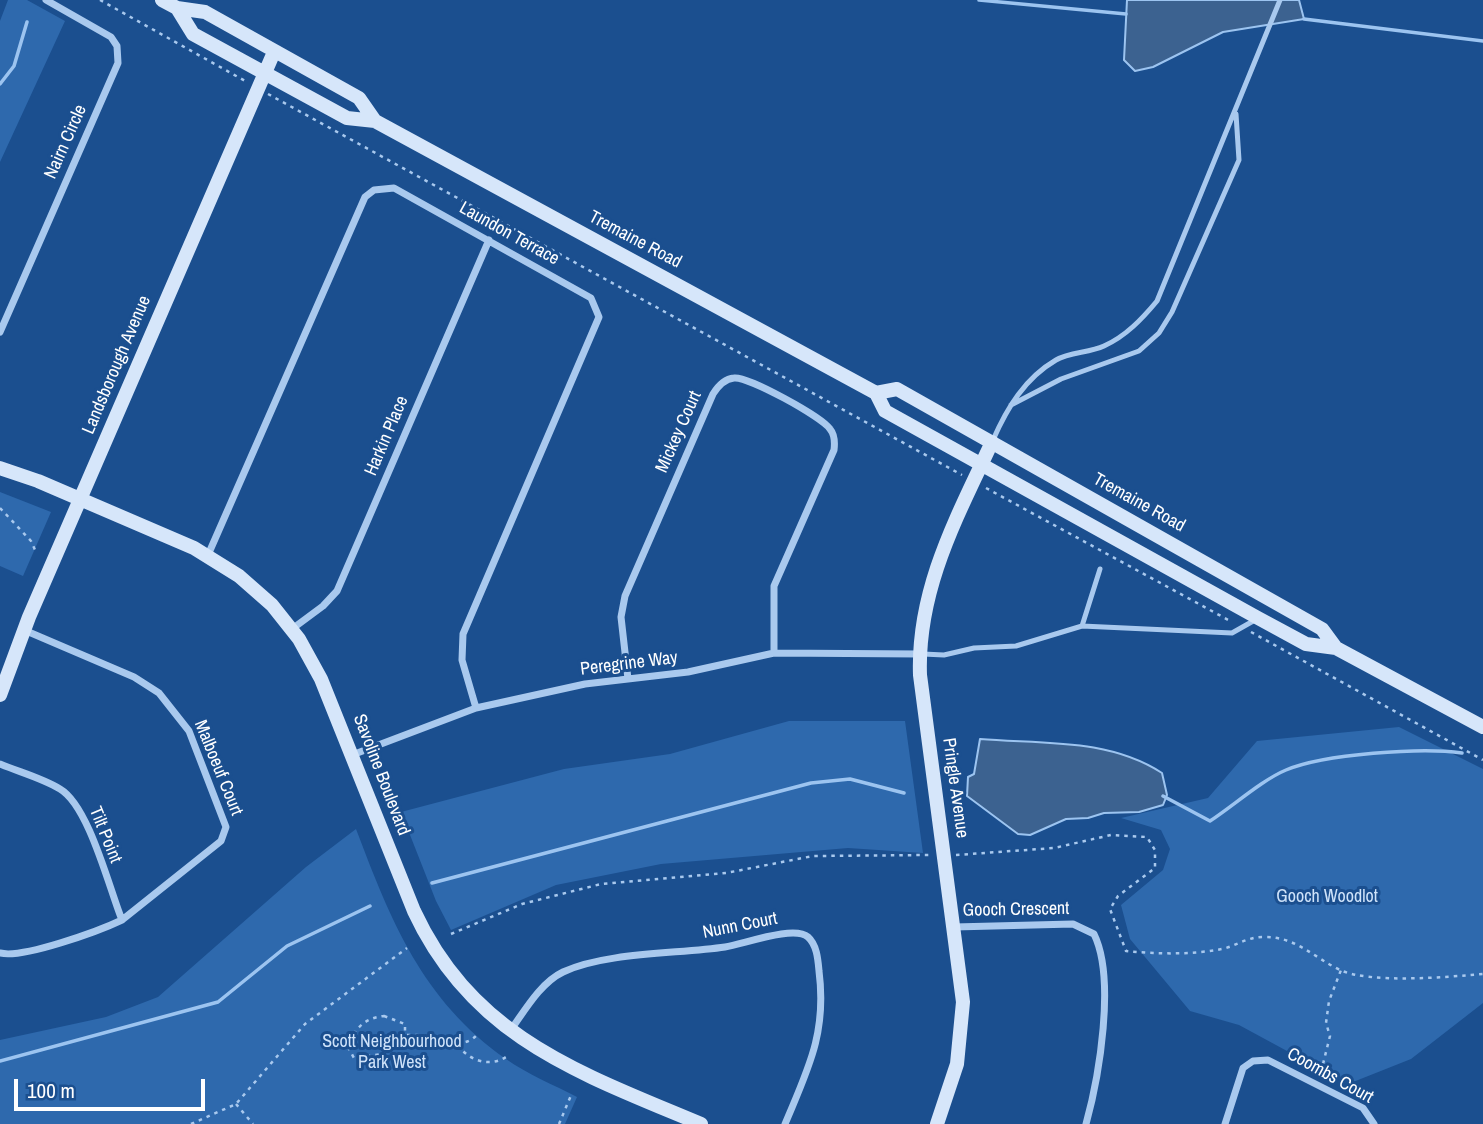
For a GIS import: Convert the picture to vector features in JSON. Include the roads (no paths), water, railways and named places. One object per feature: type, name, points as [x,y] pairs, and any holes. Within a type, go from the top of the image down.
[{"type":"street","name":"Nairn Circle","points":[[1,330],[118,63],[117,46],[111,37],[46,0]]},
{"type":"street","name":"Tremaine Road","points":[[162,0],[177,8],[205,12],[359,98],[375,121]]},
{"type":"street","name":"Tremaine Road","points":[[177,8],[193,34],[265,71],[346,118],[375,121],[876,393],[885,411],[1306,644],[1336,648],[1483,727]]},
{"type":"street","name":"Landsborough Avenue","points":[[0,695],[24,630],[274,52]]},
{"type":"street","name":"Laundon Terrace","points":[[208,555],[365,197],[374,190],[394,188],[591,298],[600,317],[461,642],[462,660],[476,708]]},
{"type":"street","name":"Harkin Place","points":[[292,629],[323,606],[337,591],[489,240]]},
{"type":"street","name":"Mickey Court","points":[[628,679],[621,617],[625,596],[713,394],[724,381],[736,377],[752,382],[824,422],[835,439],[834,450],[774,586],[774,653]]},
{"type":"street","name":"Tremaine Road","points":[[876,393],[897,389],[1322,629],[1336,648]]},
{"type":"street","name":"Pringle Avenue","points":[[937,1124],[954,1079],[962,1027],[961,980],[920,654],[924,611],[931,579],[992,442]]},
{"type":"street","name":"Savoline Boulevard","points":[[0,468],[80,499],[208,555],[258,592],[292,629],[321,679],[429,943],[466,992],[510,1032],[565,1066],[701,1124]]},
{"type":"street","name":"Malboeuf Court","points":[[0,953],[17,954],[104,929],[122,920],[220,841],[225,834],[224,819],[189,731],[159,693],[134,677],[24,630]]},
{"type":"street","name":"Peregrine Way","points":[[352,755],[476,708],[585,684],[688,672],[774,653],[920,654]]},
{"type":"street","name":"Tilt Point","points":[[0,764],[60,789],[70,797],[85,823],[122,920]]},
{"type":"street","name":"Gooch Crescent","points":[[954,927],[1073,924],[1094,934],[1102,981],[1102,1031],[1098,1072],[1086,1124]]},
{"type":"street","name":"Nunn Court","points":[[510,1032],[547,983],[564,972],[632,957],[725,947],[790,932],[802,933],[808,937],[816,952],[822,1019],[817,1047],[785,1124]]},
{"type":"street","name":"Coombs Court","points":[[1225,1124],[1243,1068],[1260,1059],[1268,1060],[1363,1108],[1374,1124]]},
{"type":"lane","points":[[992,442],[1008,407],[1033,377],[1058,359],[1103,347],[1136,326],[1157,301],[1280,0]]},
{"type":"lane","points":[[1008,407],[1062,379],[1139,351],[1159,333],[1172,312],[1239,160],[1235,111]]},
{"type":"lane","points":[[1082,626],[1100,569]]},
{"type":"lane","points":[[920,654],[944,655],[974,648],[1016,646],[1082,626],[1232,633],[1258,618]]},
{"type":"waterway","points":[[979,0],[1126,14]]},
{"type":"waterway","points":[[1304,19],[1483,41]]},
{"type":"waterway","points":[[0,84],[14,66],[27,22]]},
{"type":"waterway","points":[[1163,796],[1210,821],[1267,780],[1303,764],[1373,753],[1462,753]]},
{"type":"waterway","points":[[432,883],[811,783],[850,779],[904,793]]},
{"type":"waterway","points":[[0,1061],[218,1002],[287,946],[370,906]]},
{"type":"park label","name":"Gooch Woodlot","points":[[1327,897]]},
{"type":"park label","name":"Scott Neighbourhood Park West","points":[[392,1052]]}]
